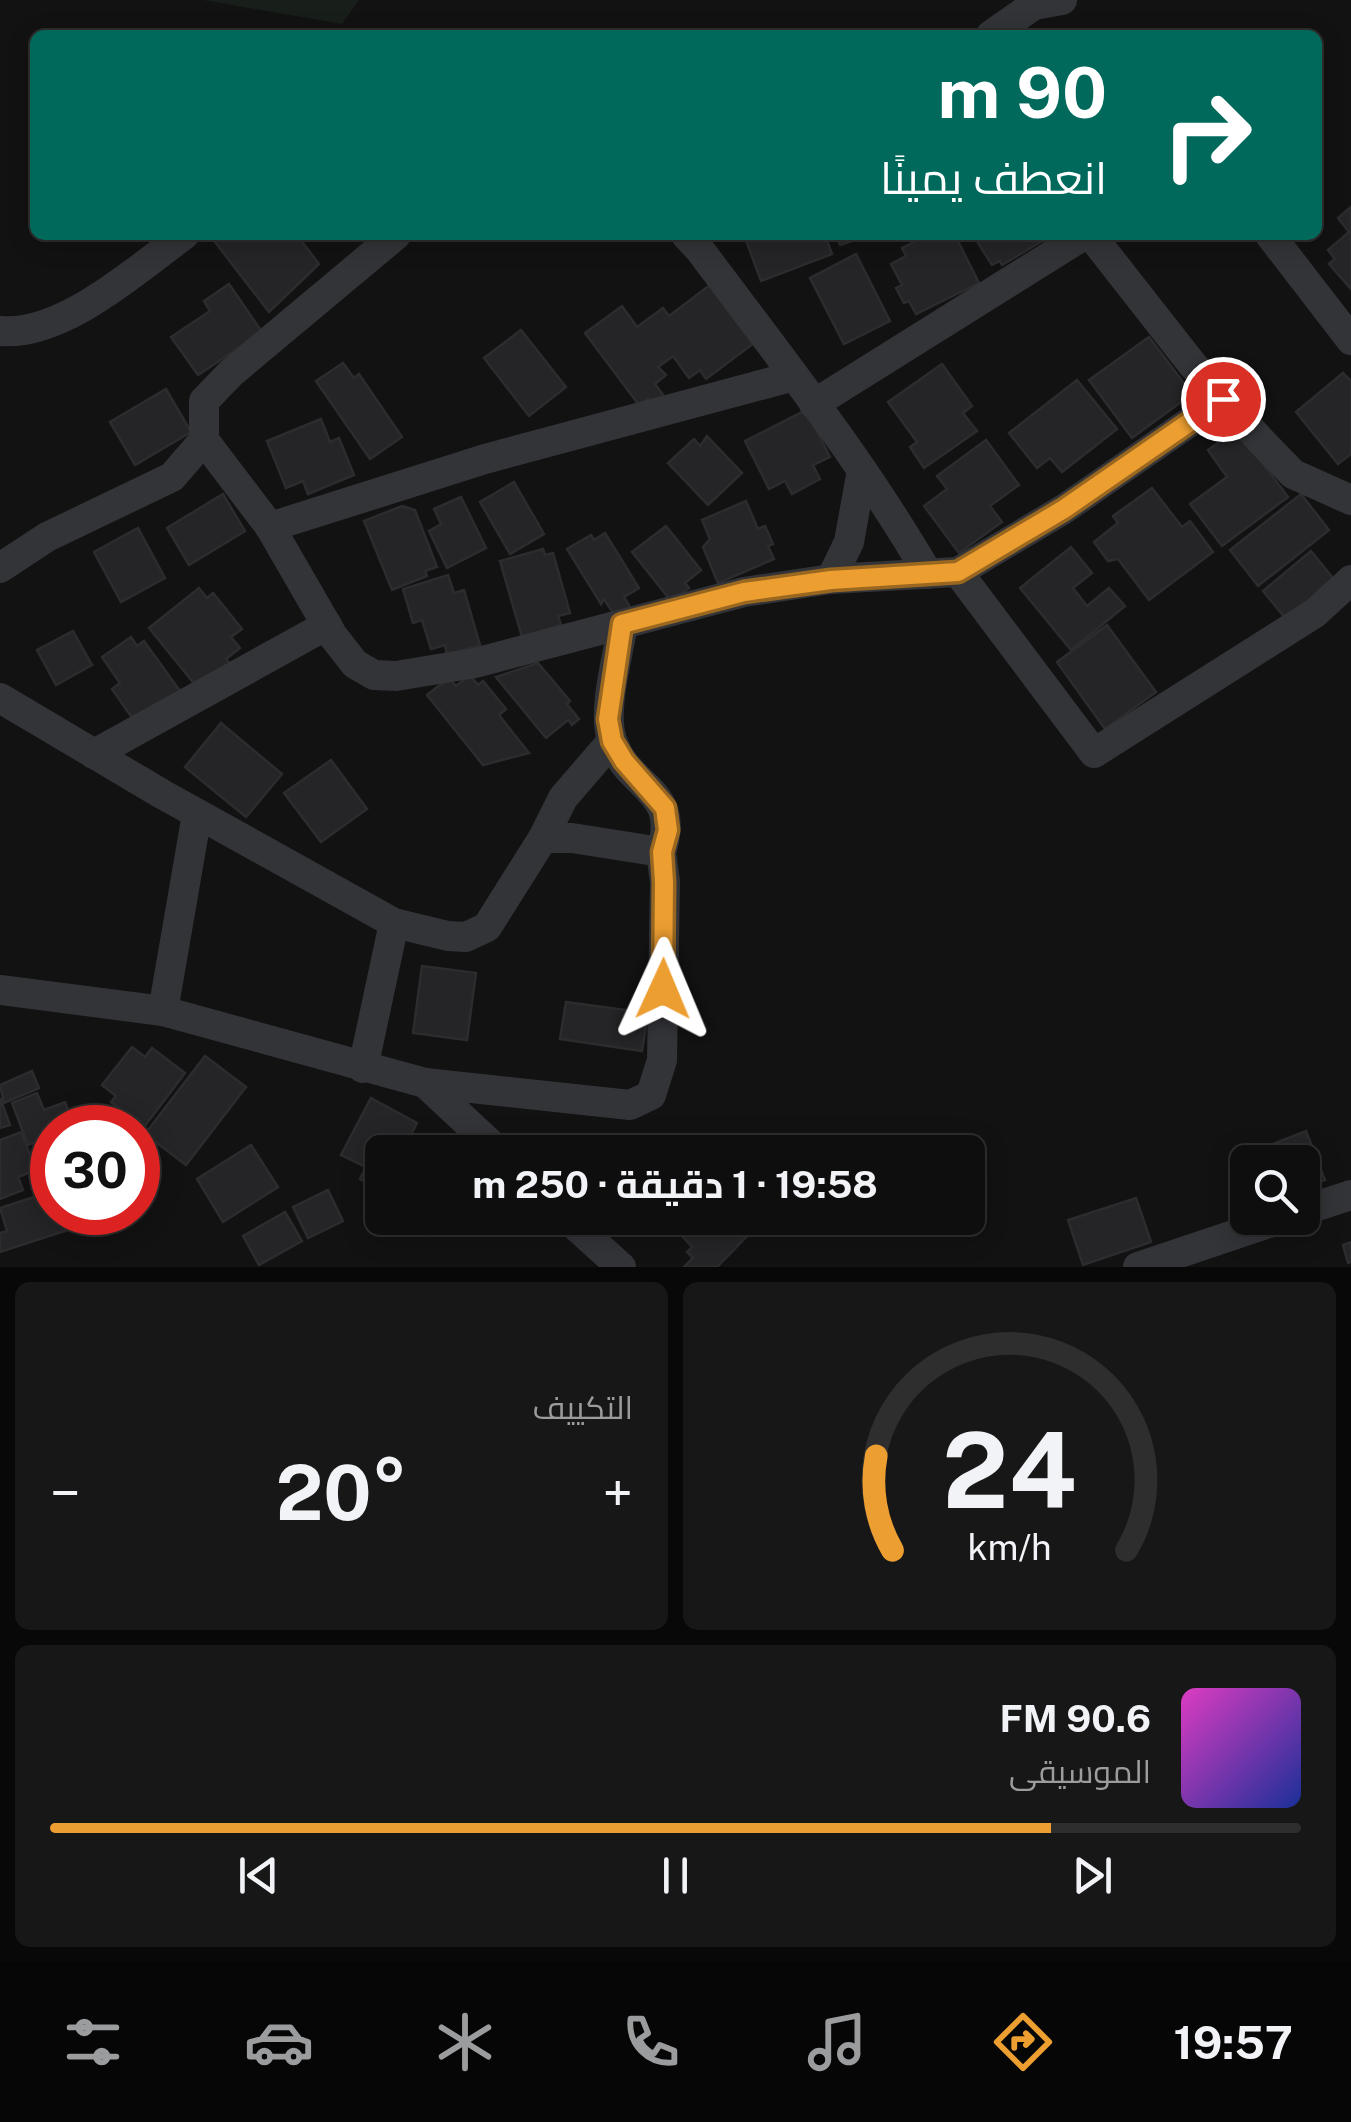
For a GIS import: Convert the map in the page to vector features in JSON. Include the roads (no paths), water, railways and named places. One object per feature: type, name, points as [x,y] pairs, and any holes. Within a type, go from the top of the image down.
[{"type":"street","points":[[998,30],[1034,6],[1062,0]]},
{"type":"street","points":[[0,331],[52,322],[104,294],[177,240]]},
{"type":"street","points":[[390,240],[231,372],[204,400],[204,440],[270,527],[327,625],[355,664],[374,675],[396,676],[476,663],[744,592],[831,580],[943,573],[1064,509],[1223,399]]},
{"type":"street","points":[[690,240],[894,516],[1094,753],[1315,613],[1351,580]]},
{"type":"street","points":[[814,404],[1080,240]]},
{"type":"street","points":[[1092,240],[1223,399],[1293,474],[1351,500]]},
{"type":"street","points":[[1274,240],[1351,340]]},
{"type":"street","points":[[270,527],[485,459],[794,376]]},
{"type":"street","points":[[0,568],[47,537],[172,477],[204,440]]},
{"type":"street","points":[[831,580],[848,542],[862,470]]},
{"type":"street","points":[[0,990],[163,1011],[425,1084],[630,1106],[652,1096],[662,1060],[662,852],[668,830],[665,808],[612,741],[608,719],[622,624]]},
{"type":"street","points":[[94,754],[327,625]]},
{"type":"street","points":[[0,698],[197,814],[394,923],[466,937],[487,927],[563,798],[612,741]]},
{"type":"street","points":[[163,1011],[197,814]]},
{"type":"street","points":[[542,838],[572,838],[662,852]]},
{"type":"street","points":[[363,1068],[394,923]]},
{"type":"street","points":[[425,1084],[480,1135]]},
{"type":"street","points":[[1320,1205],[1351,1195]]},
{"type":"street","points":[[586,1235],[621,1267]]},
{"type":"street","points":[[1138,1267],[1233,1235]]}]
